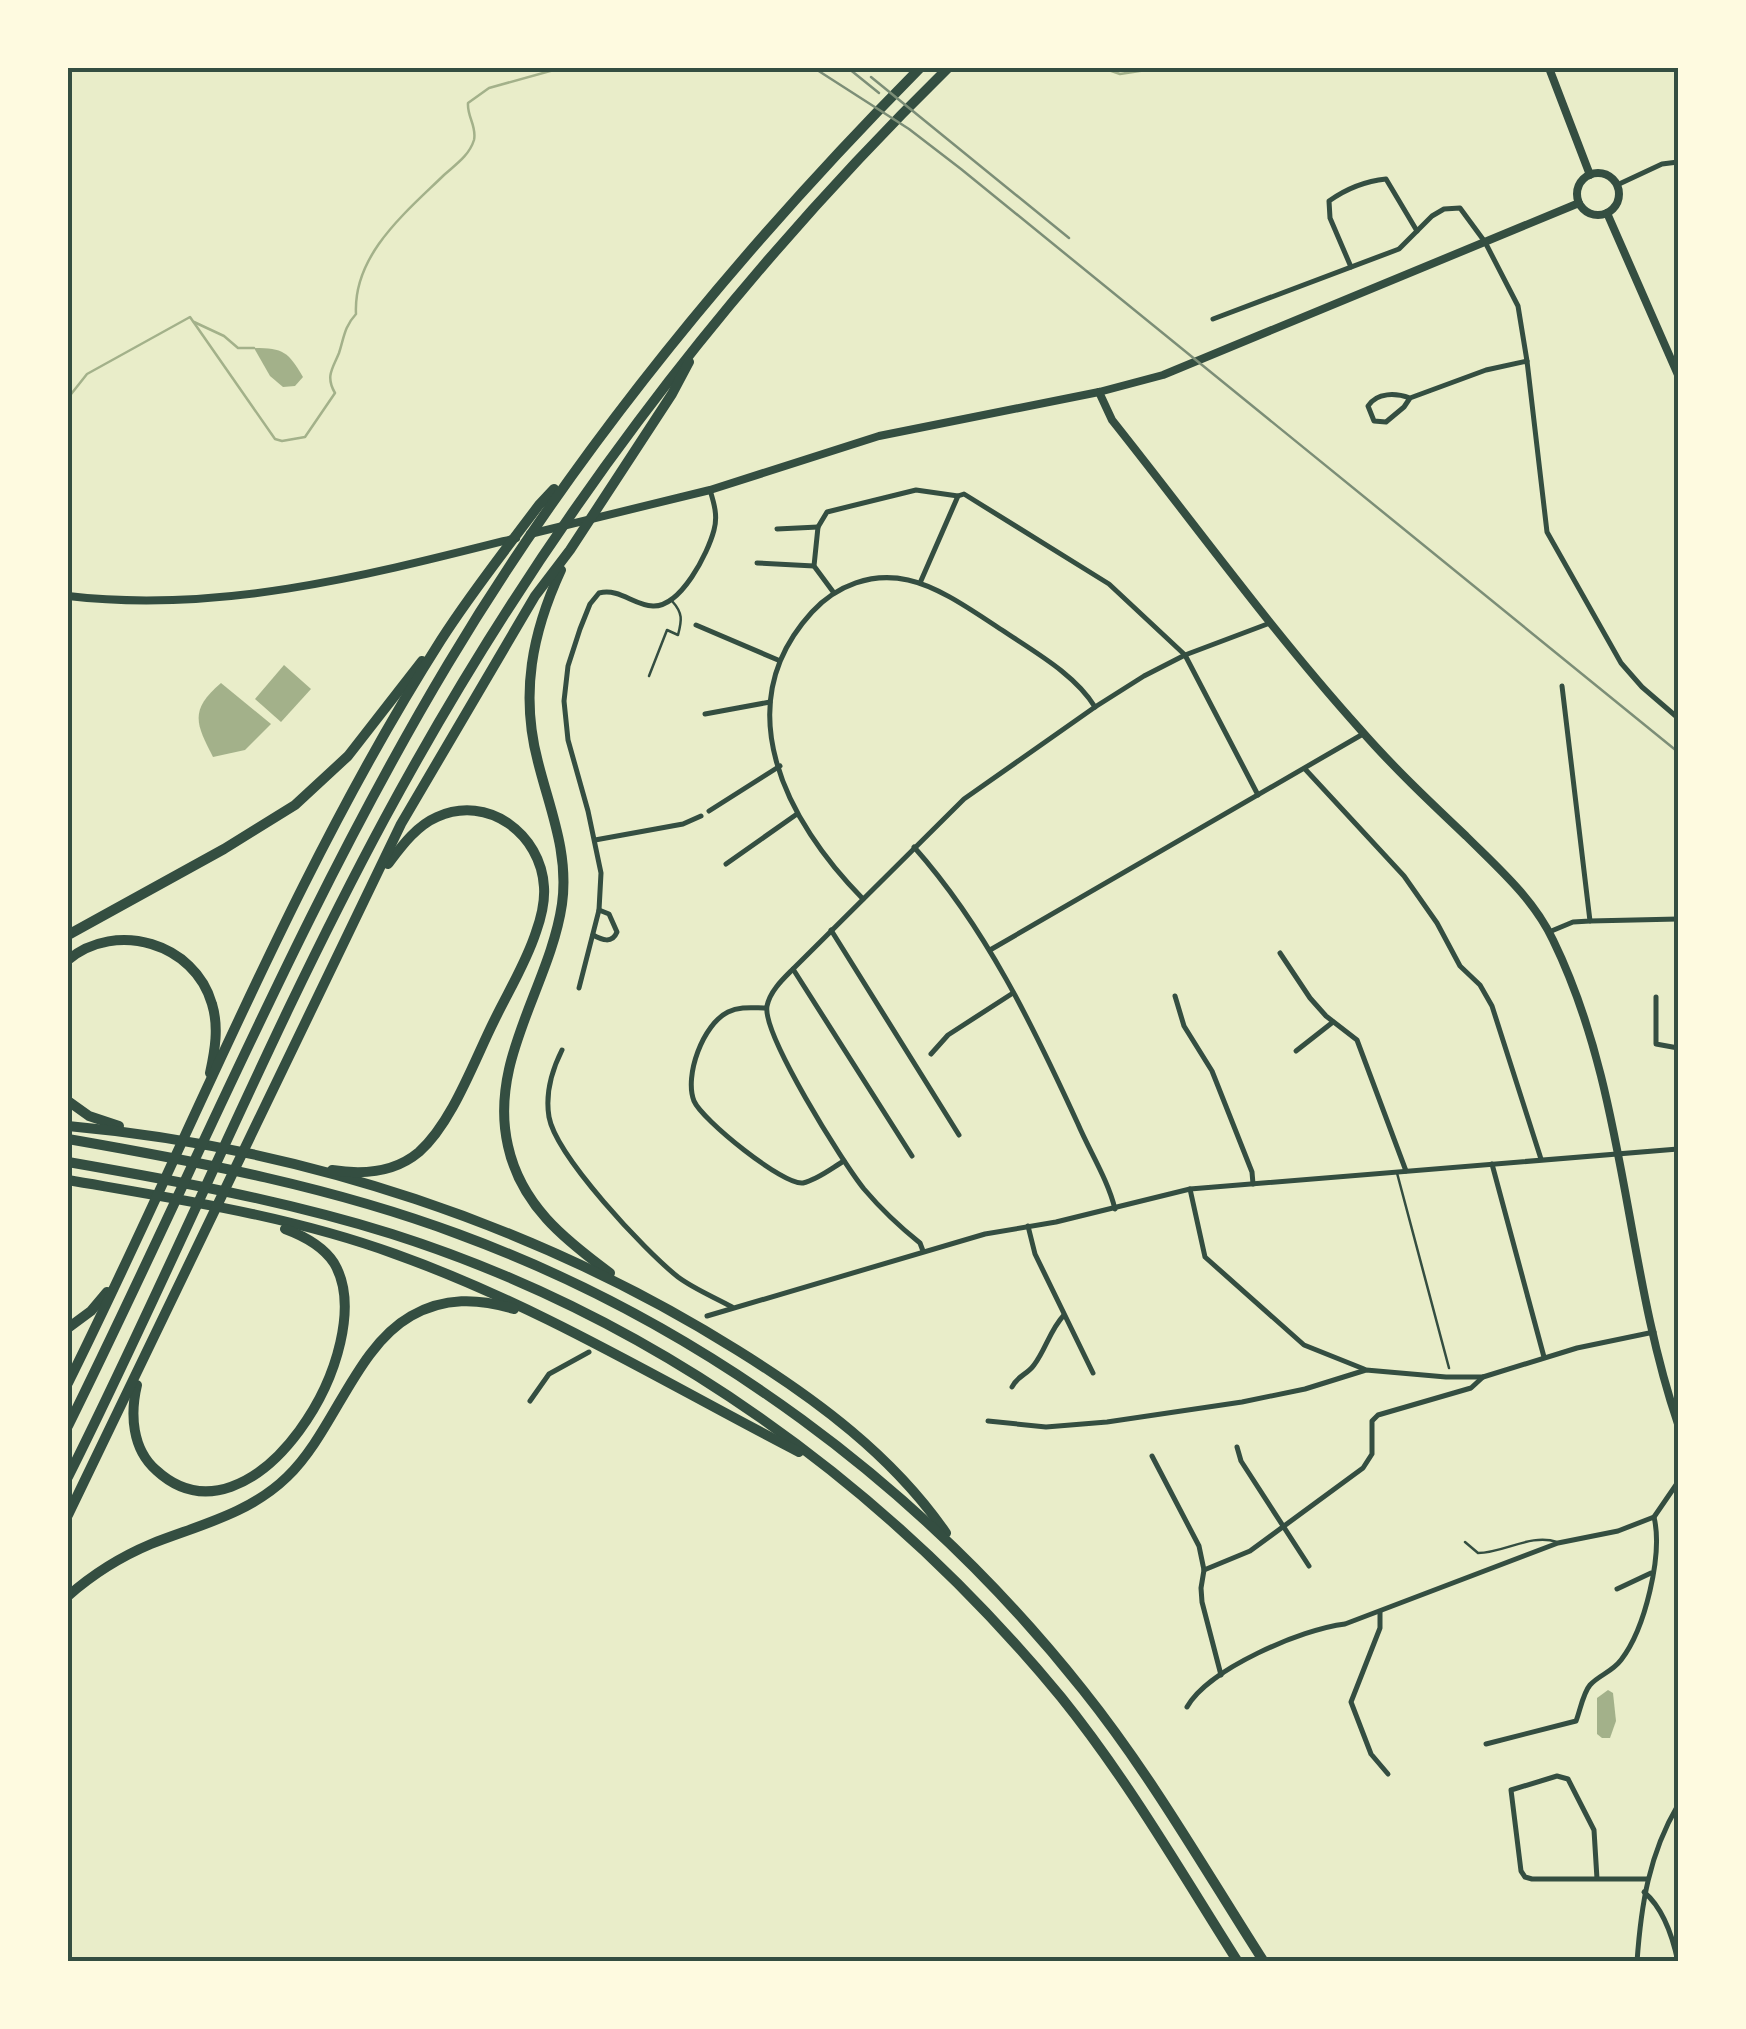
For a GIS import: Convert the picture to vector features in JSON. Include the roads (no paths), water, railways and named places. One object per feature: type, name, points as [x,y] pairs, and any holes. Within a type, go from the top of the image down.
[{"type":"highway","points":[[68,1426],[346,848],[438,681],[509,565],[576,467],[682,332],[806,186],[920,68]]},
{"type":"highway","points":[[68,1477],[348,889],[424,747],[539,558],[704,334],[804,218],[948,68]]},
{"type":"highway","points":[[68,1515],[402,824],[534,596],[570,550],[672,394],[704,334]]},
{"type":"highway","points":[[68,935],[295,805],[348,756],[442,638],[539,505],[576,467]]},
{"type":"highway","points":[[570,550],[535,635],[528,681],[537,759],[562,854],[562,903],[553,942],[515,1045],[506,1082],[504,1115],[510,1156],[530,1199],[561,1236],[631,1289]]},
{"type":"highway","points":[[68,1384],[332,832],[442,638]]},
{"type":"highway","points":[[294,1166],[377,1172],[408,1159],[428,1142],[448,1113],[532,943],[543,905],[544,881],[533,848],[516,828],[487,813],[456,812],[436,817],[408,839],[361,908]]},
{"type":"highway","points":[[68,960],[90,946],[113,940],[152,943],[180,958],[197,974],[213,1006],[216,1045],[207,1087]]},
{"type":"highway","points":[[68,1101],[89,1116],[138,1132]]},
{"type":"highway","points":[[68,1126],[138,1132],[294,1166],[528,1240],[631,1289],[765,1368],[840,1421],[930,1509],[958,1550]]},
{"type":"highway","points":[[68,1139],[244,1172],[350,1199],[444,1229],[600,1295],[755,1386],[843,1450],[958,1550],[1011,1606],[1110,1724],[1264,1962]]},
{"type":"highway","points":[[68,1162],[234,1193],[396,1236],[544,1294],[632,1337],[707,1380],[832,1468],[941,1565],[994,1620],[1061,1698],[1126,1786],[1238,1962]]},
{"type":"highway","points":[[69,1180],[226,1210],[393,1253],[553,1321],[832,1468]]},
{"type":"highway","points":[[160,1327],[135,1395],[134,1422],[144,1456],[164,1476],[192,1489],[214,1492],[244,1483],[269,1465],[306,1420],[336,1357],[345,1314],[340,1275],[324,1250],[296,1233],[252,1216]]},
{"type":"highway","points":[[68,1328],[90,1311],[117,1280]]},
{"type":"highway","points":[[68,1596],[129,1554],[229,1516],[285,1480],[317,1442],[373,1353],[410,1316],[440,1304],[472,1300],[500,1304],[553,1321]]},
{"type":"main road","points":[[1549,68],[1590,175]]},
{"type":"main road","points":[[1603,174],[1617,185],[1617,204],[1607,214],[1588,213],[1579,203],[1578,189],[1590,175],[1603,174]]},
{"type":"main road","points":[[68,596],[185,602],[304,588],[710,490],[879,436],[1099,392],[1163,375],[1579,203]]},
{"type":"main road","points":[[1607,214],[1678,375]]},
{"type":"main road","points":[[1099,392],[1112,420],[1270,623],[1363,734],[1510,879],[1549,932],[1597,1064],[1654,1332],[1678,1424]]},
{"type":"street","points":[[1617,185],[1662,164],[1678,162]]},
{"type":"street","points":[[1351,267],[1330,218],[1329,201],[1341,192],[1386,179],[1417,232]]},
{"type":"street","points":[[1213,319],[1399,249],[1444,209],[1460,208],[1484,242],[1519,308],[1547,532],[1621,663],[1678,718]]},
{"type":"street","points":[[1410,398],[1400,394],[1378,396],[1368,406],[1369,415],[1374,421],[1386,422],[1410,398],[1486,370],[1527,361]]},
{"type":"street","points":[[579,988],[599,910],[601,872],[566,727],[564,701],[572,654],[586,612],[600,593],[618,593],[652,606],[683,592],[714,532],[715,506],[710,490]]},
{"type":"street","points":[[834,593],[814,566],[818,527],[827,512],[909,491],[964,494],[1110,584],[1185,655],[1258,795]]},
{"type":"street","points":[[920,583],[958,496]]},
{"type":"street","points":[[777,529],[818,527]]},
{"type":"street","points":[[756,563],[814,566]]},
{"type":"street","points":[[863,899],[812,841],[797,814],[771,733],[770,702],[778,660],[808,617],[834,593],[880,578],[920,583],[993,624],[1049,663],[1095,707]]},
{"type":"street","points":[[924,1252],[874,1200],[844,1161],[768,1026],[766,1008],[776,986],[964,799],[1095,707],[1185,655],[1270,623]]},
{"type":"street","points":[[696,625],[778,660]]},
{"type":"street","points":[[1562,686],[1590,921]]},
{"type":"street","points":[[705,714],[770,702]]},
{"type":"street","points":[[990,950],[1363,734]]},
{"type":"street","points":[[709,811],[780,766]]},
{"type":"street","points":[[1304,770],[1404,876],[1437,923],[1460,966],[1480,986],[1492,1006],[1541,1159]]},
{"type":"street","points":[[726,864],[797,814]]},
{"type":"street","points":[[595,840],[683,824],[701,816]]},
{"type":"street","points":[[914,847],[945,883],[990,950],[1045,1052],[1115,1209]]},
{"type":"street","points":[[592,935],[606,941],[618,932],[609,914],[599,910]]},
{"type":"street","points":[[1549,932],[1573,922],[1678,919]]},
{"type":"street","points":[[831,930],[959,1135]]},
{"type":"street","points":[[1280,953],[1310,998],[1350,1033],[1362,1050],[1406,1171]]},
{"type":"street","points":[[793,968],[912,1156]]},
{"type":"street","points":[[931,1054],[948,1036],[1012,993]]},
{"type":"street","points":[[1174,996],[1184,1026],[1212,1071],[1252,1172],[1253,1184]]},
{"type":"street","points":[[1656,996],[1656,1044],[1678,1048]]},
{"type":"street","points":[[766,1008],[736,1009],[718,1018],[711,1028],[690,1088],[698,1108],[728,1137],[792,1182],[808,1182],[844,1161]]},
{"type":"street","points":[[1296,1051],[1333,1022]]},
{"type":"street","points":[[562,1050],[553,1068],[548,1104],[558,1141],[642,1245],[681,1279],[732,1307]]},
{"type":"street","points":[[707,1316],[924,1252],[1190,1190],[1678,1149]]},
{"type":"street","points":[[1492,1164],[1544,1357]]},
{"type":"street","points":[[1190,1190],[1205,1258],[1304,1345],[1366,1370],[1446,1378],[1484,1377],[1544,1357],[1654,1332]]},
{"type":"street","points":[[1028,1226],[1035,1254],[1093,1373]]},
{"type":"street","points":[[1012,1387],[1018,1376],[1034,1366],[1064,1315]]},
{"type":"street","points":[[530,1402],[549,1374],[589,1352]]},
{"type":"street","points":[[988,1421],[1046,1427],[1107,1422],[1242,1402],[1305,1389],[1366,1370]]},
{"type":"street","points":[[1204,1570],[1250,1551],[1364,1468],[1372,1454],[1372,1421],[1378,1415],[1471,1388],[1484,1377]]},
{"type":"street","points":[[1237,1447],[1241,1462],[1308,1566]]},
{"type":"street","points":[[1152,1456],[1199,1546],[1204,1570],[1202,1602],[1221,1675]]},
{"type":"street","points":[[1188,1708],[1196,1691],[1221,1675],[1318,1627],[1344,1624],[1558,1543],[1618,1531],[1654,1517],[1678,1482]]},
{"type":"street","points":[[1486,1744],[1576,1721],[1590,1685],[1614,1669],[1636,1636],[1651,1573],[1654,1517]]},
{"type":"street","points":[[1617,1590],[1651,1573]]},
{"type":"street","points":[[1380,1612],[1380,1628],[1351,1702],[1370,1754],[1388,1774]]},
{"type":"street","points":[[1596,1880],[1594,1830],[1568,1779],[1557,1776],[1512,1790],[1524,1877],[1596,1880],[1647,1879]]},
{"type":"street","points":[[1636,1962],[1647,1879],[1660,1836],[1678,1805]]},
{"type":"street","points":[[1644,1892],[1675,1934],[1678,1962]]},
{"type":"lane","points":[[650,676],[667,630],[678,634],[681,626],[680,610],[671,600]]},
{"type":"lane","points":[[1397,1172],[1449,1368]]},
{"type":"lane","points":[[1465,1542],[1478,1553],[1493,1553],[1537,1539],[1558,1543]]},
{"type":"waterway","points":[[68,398],[87,374],[190,317],[275,439],[305,437],[335,393],[331,372],[356,314],[357,293],[372,254],[398,220],[472,146],[474,130],[468,103],[489,88],[561,68]]},
{"type":"waterway","points":[[1103,68],[1120,74],[1159,68]]},
{"type":"waterway","points":[[194,322],[224,336],[238,348],[254,348]]},
{"type":"railway","points":[[814,68],[909,129],[961,169],[1678,752]]},
{"type":"railway","points":[[848,68],[879,93]]},
{"type":"railway","points":[[871,77],[1069,238]]}]
